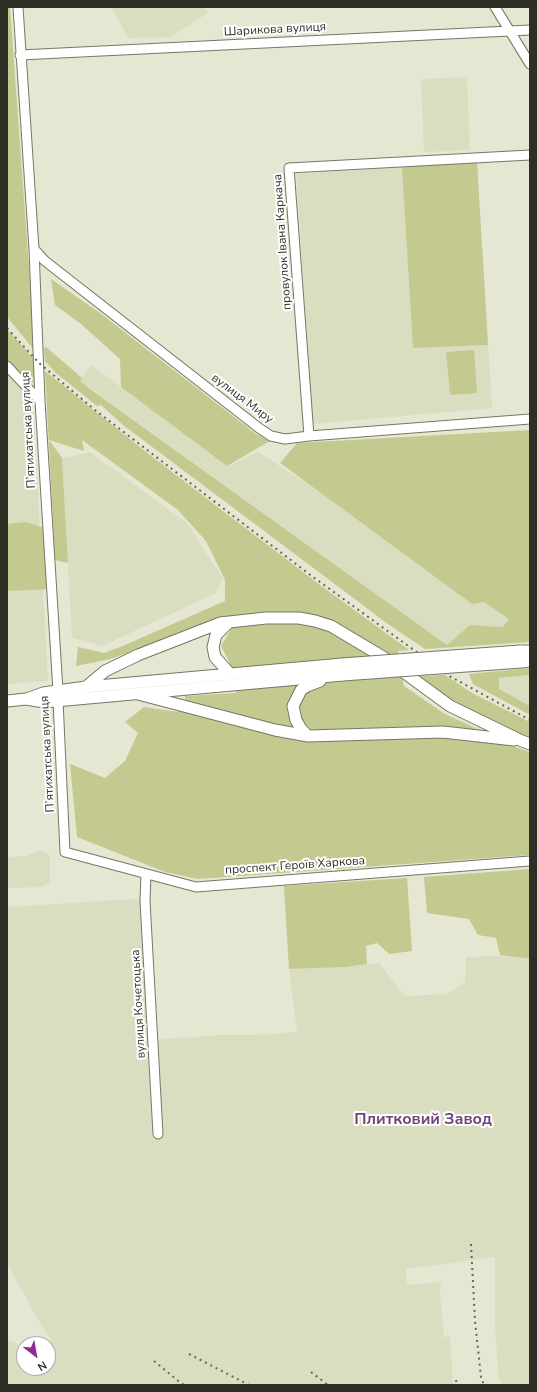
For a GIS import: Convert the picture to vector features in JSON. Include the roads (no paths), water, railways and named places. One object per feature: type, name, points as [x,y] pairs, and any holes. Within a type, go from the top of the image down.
[{"type":"main road","points":[[86,687],[105,671],[138,655],[178,638],[220,623],[266,618],[299,618],[331,626],[382,657],[450,706],[526,742]]},
{"type":"main road","points":[[229,622],[216,635],[213,647],[215,657],[230,674]]},
{"type":"main road","points":[[7,701],[26,699],[44,702],[86,687],[230,674],[343,670],[525,656]]},
{"type":"main road","points":[[308,736],[301,729],[296,720],[293,706],[301,690],[306,686],[343,670]]},
{"type":"main road","points":[[58,696],[138,694],[332,676]]},
{"type":"main road","points":[[138,694],[275,730],[308,736],[444,732],[526,742]]},
{"type":"street","name":"П’ятихатська вулиця","points":[[18,7],[34,249],[40,401],[58,696],[65,852]]},
{"type":"street","points":[[495,7],[530,64]]},
{"type":"street","name":"Шарикова вулиця","points":[[20,55],[530,30]]},
{"type":"street","name":"провулок Івана Каркача","points":[[309,436],[289,168],[530,155]]},
{"type":"street","name":"вулиця Миру","points":[[34,249],[45,261],[271,436],[285,439],[530,420]]},
{"type":"street","points":[[7,366],[40,401]]},
{"type":"street","name":"проспект Героїв Харкова","points":[[65,852],[196,886],[530,861]]},
{"type":"street","name":"вулиця Кочетоцька","points":[[146,874],[145,901],[158,1134]]},
{"type":"railway","points":[[7,328],[39,363],[95,410],[309,574],[451,677],[530,720]]},
{"type":"railway","points":[[471,1244],[475,1321],[481,1377],[484,1385]]},
{"type":"railway","points":[[189,1354],[249,1385]]},
{"type":"railway","points":[[154,1361],[184,1385]]},
{"type":"railway","points":[[311,1372],[328,1385]]},
{"type":"railway","points":[[456,1380],[457,1385]]},
{"type":"district","name":"Плитковий Завод","points":[[423,1120]]}]
